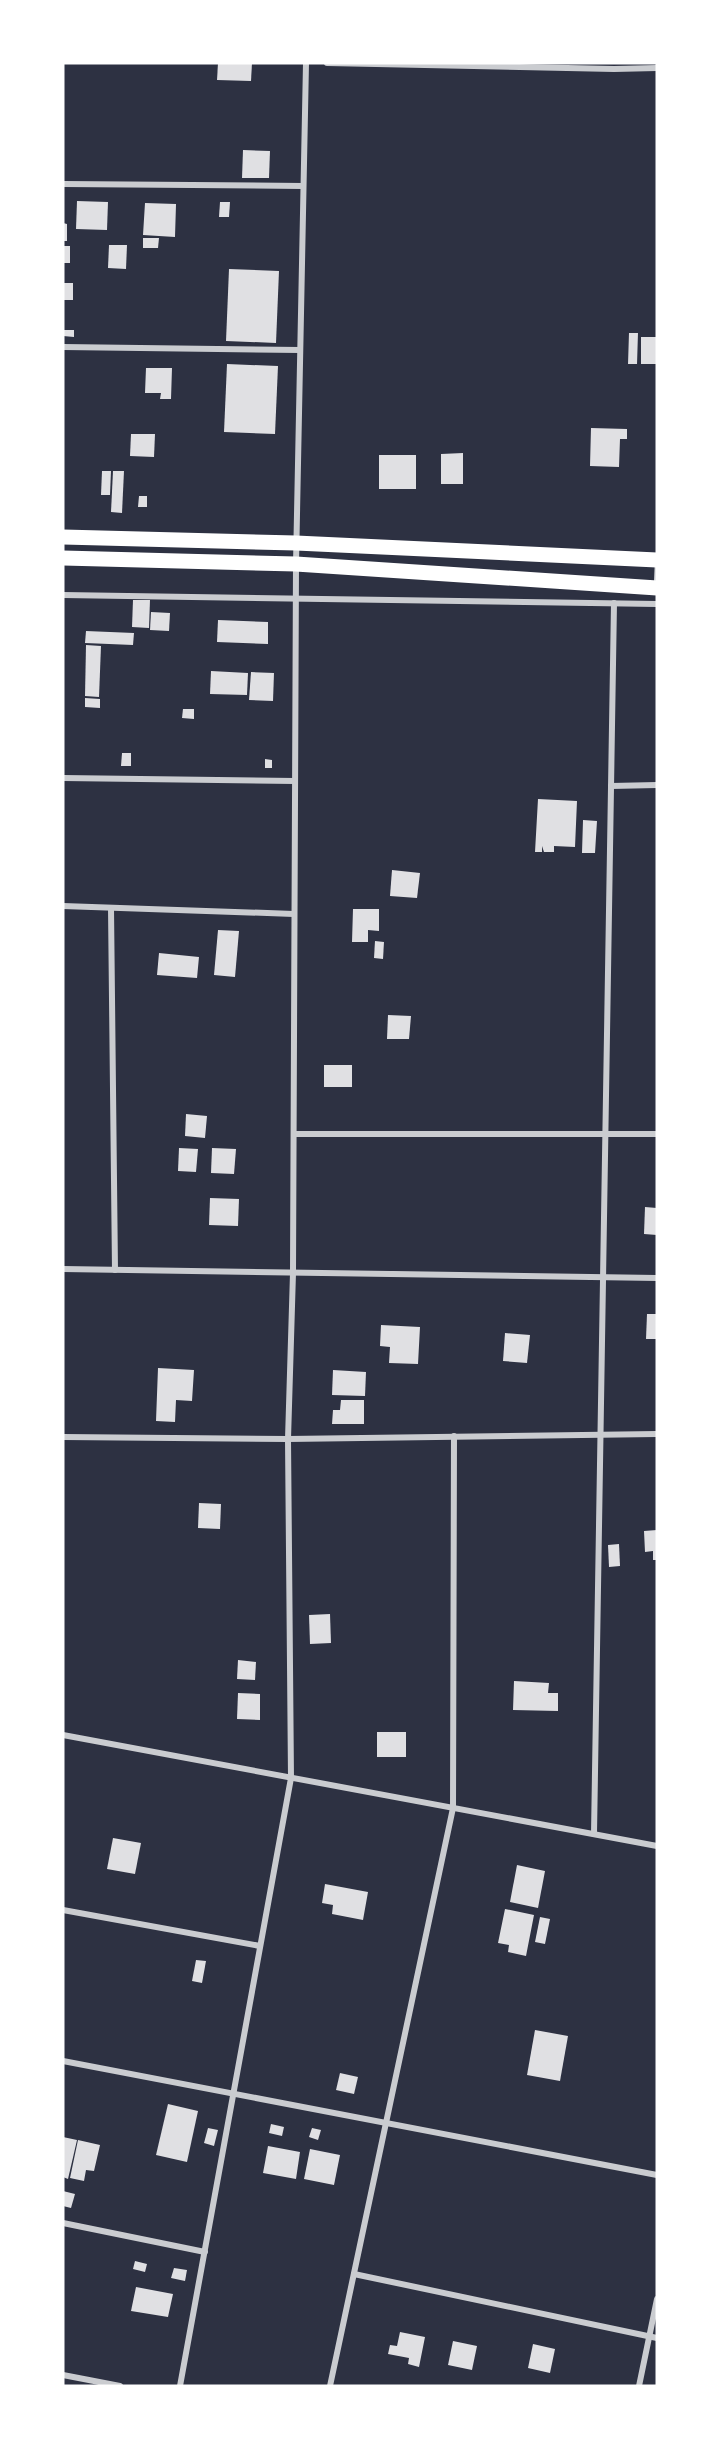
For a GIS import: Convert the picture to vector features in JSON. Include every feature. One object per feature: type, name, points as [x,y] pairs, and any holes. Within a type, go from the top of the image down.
[{"type":"main road","points":[[63,537],[296,543],[657,560]]},
{"type":"main road","points":[[63,558],[296,564],[657,588]]},
{"type":"street","points":[[180,2386],[291,1778],[288,1439],[293,1273],[296,543],[306,63]]},
{"type":"street","points":[[327,63],[657,68]]},
{"type":"street","points":[[63,184],[303,186]]},
{"type":"street","points":[[63,347],[300,350]]},
{"type":"street","points":[[63,595],[657,604]]},
{"type":"street","points":[[594,1834],[614,603]]},
{"type":"street","points":[[63,778],[295,781]]},
{"type":"street","points":[[611,786],[657,785]]},
{"type":"street","points":[[63,906],[294,914]]},
{"type":"street","points":[[111,908],[115,1270]]},
{"type":"street","points":[[294,1134],[657,1134]]},
{"type":"street","points":[[63,1269],[657,1278]]},
{"type":"street","points":[[63,1437],[288,1439],[657,1434]]},
{"type":"street","points":[[330,2386],[453,1808],[454,1436]]},
{"type":"street","points":[[63,1736],[657,1846]]},
{"type":"street","points":[[63,1910],[260,1946]]},
{"type":"street","points":[[63,2061],[657,2175]]},
{"type":"street","points":[[63,2223],[205,2252]]},
{"type":"street","points":[[354,2274],[657,2338]]},
{"type":"street","points":[[639,2386],[657,2299]]},
{"type":"street","points":[[63,2375],[120,2386]]},
{"type":"lane","points":[[657,560],[657,588]]},
{"type":"building","points":[[218,63],[252,63],[251,81],[217,80]]},
{"type":"building","points":[[243,150],[270,151],[269,178],[242,178]]},
{"type":"building","points":[[77,201],[108,202],[107,230],[76,229]]},
{"type":"building","points":[[220,202],[230,202],[229,217],[219,217]]},
{"type":"building","points":[[145,203],[176,204],[175,237],[143,235]]},
{"type":"building","points":[[63,223],[67,224],[67,241],[63,241]]},
{"type":"building","points":[[143,238],[159,238],[158,248],[143,248]]},
{"type":"building","points":[[109,245],[127,245],[126,269],[108,268]]},
{"type":"building","points":[[63,246],[70,246],[70,263],[63,263]]},
{"type":"building","points":[[229,269],[279,271],[276,343],[226,341]]},
{"type":"building","points":[[63,283],[73,283],[73,300],[63,300]]},
{"type":"building","points":[[63,330],[74,330],[74,337],[63,336]]},
{"type":"building","points":[[629,333],[638,333],[637,364],[628,364]]},
{"type":"building","points":[[641,337],[657,337],[657,364],[641,364]]},
{"type":"building","points":[[227,364],[278,366],[275,434],[224,432]]},
{"type":"building","points":[[146,368],[172,368],[171,399],[160,399],[161,393],[145,393]]},
{"type":"building","points":[[591,428],[627,429],[627,439],[620,439],[619,467],[590,466]]},
{"type":"building","points":[[131,434],[155,434],[154,457],[130,456]]},
{"type":"building","points":[[463,453],[463,484],[441,484],[441,454]]},
{"type":"building","points":[[379,455],[416,455],[416,489],[379,489]]},
{"type":"building","points":[[102,471],[111,471],[110,495],[101,495]]},
{"type":"building","points":[[113,471],[124,471],[122,513],[111,512]]},
{"type":"building","points":[[139,496],[147,496],[147,507],[138,507]]},
{"type":"building","points":[[133,600],[150,600],[149,628],[132,627]]},
{"type":"building","points":[[151,612],[170,613],[169,631],[150,630]]},
{"type":"building","points":[[218,620],[268,622],[268,644],[217,642]]},
{"type":"building","points":[[86,631],[134,633],[133,645],[85,643]]},
{"type":"building","points":[[86,645],[101,646],[99,697],[85,696]]},
{"type":"building","points":[[211,671],[248,673],[247,695],[210,694]]},
{"type":"building","points":[[251,672],[274,673],[273,701],[249,700]]},
{"type":"building","points":[[85,698],[100,699],[100,708],[85,707]]},
{"type":"building","points":[[183,709],[194,709],[194,719],[182,718]]},
{"type":"building","points":[[122,753],[131,753],[131,766],[121,766]]},
{"type":"building","points":[[265,759],[272,760],[272,768],[265,768]]},
{"type":"building","points":[[538,799],[577,801],[575,847],[554,846],[554,852],[544,852],[542,846],[542,852],[535,852]]},
{"type":"building","points":[[583,820],[597,821],[595,853],[582,853]]},
{"type":"building","points":[[392,870],[420,873],[417,898],[390,896]]},
{"type":"building","points":[[353,909],[379,909],[379,931],[368,930],[368,942],[352,942]]},
{"type":"building","points":[[218,930],[239,931],[235,977],[214,975]]},
{"type":"building","points":[[375,941],[384,942],[383,959],[374,958]]},
{"type":"building","points":[[159,953],[199,957],[197,978],[157,975]]},
{"type":"building","points":[[388,1015],[411,1016],[409,1039],[387,1039]]},
{"type":"building","points":[[324,1065],[352,1065],[352,1087],[324,1087]]},
{"type":"building","points":[[186,1114],[207,1116],[205,1138],[185,1136]]},
{"type":"building","points":[[179,1148],[198,1149],[196,1172],[178,1171]]},
{"type":"building","points":[[212,1148],[236,1149],[234,1174],[211,1173]]},
{"type":"building","points":[[210,1198],[239,1199],[238,1226],[209,1225]]},
{"type":"building","points":[[645,1207],[657,1208],[657,1235],[644,1234]]},
{"type":"building","points":[[647,1314],[657,1314],[657,1339],[646,1339]]},
{"type":"building","points":[[381,1325],[420,1327],[418,1364],[389,1363],[390,1347],[380,1346]]},
{"type":"building","points":[[505,1333],[530,1335],[527,1363],[503,1361]]},
{"type":"building","points":[[158,1368],[194,1370],[192,1401],[176,1400],[175,1422],[156,1421]]},
{"type":"building","points":[[333,1370],[366,1372],[365,1396],[332,1395]]},
{"type":"building","points":[[341,1400],[364,1400],[364,1424],[332,1424],[333,1410],[340,1410]]},
{"type":"building","points":[[199,1503],[221,1504],[220,1529],[198,1528]]},
{"type":"building","points":[[657,1530],[657,1560],[653,1560],[653,1551],[645,1552],[644,1531]]},
{"type":"building","points":[[619,1544],[620,1566],[609,1567],[608,1545]]},
{"type":"building","points":[[330,1614],[331,1643],[310,1644],[309,1615]]},
{"type":"building","points":[[238,1660],[256,1662],[255,1680],[237,1679]]},
{"type":"building","points":[[514,1681],[549,1683],[548,1693],[558,1693],[558,1711],[513,1710]]},
{"type":"building","points":[[238,1693],[260,1694],[260,1720],[237,1719]]},
{"type":"building","points":[[377,1732],[406,1732],[406,1757],[377,1757]]},
{"type":"building","points":[[113,1838],[141,1843],[135,1874],[107,1869]]},
{"type":"building","points":[[517,1865],[545,1871],[538,1908],[510,1902]]},
{"type":"building","points":[[325,1884],[368,1892],[363,1920],[332,1914],[333,1905],[322,1903]]},
{"type":"building","points":[[505,1909],[534,1915],[526,1956],[508,1952],[509,1945],[498,1943]]},
{"type":"building","points":[[540,1917],[550,1919],[545,1944],[535,1942]]},
{"type":"building","points":[[196,1960],[206,1961],[202,1983],[192,1981]]},
{"type":"building","points":[[535,2030],[568,2036],[560,2081],[527,2075]]},
{"type":"building","points":[[340,2073],[358,2077],[354,2094],[336,2090]]},
{"type":"building","points":[[168,2104],[198,2111],[187,2162],[156,2155]]},
{"type":"building","points":[[271,2124],[284,2127],[282,2136],[269,2133]]},
{"type":"building","points":[[208,2128],[218,2130],[214,2146],[204,2143]]},
{"type":"building","points":[[312,2128],[321,2130],[318,2140],[309,2137]]},
{"type":"building","points":[[63,2137],[77,2140],[68,2179],[63,2177]]},
{"type":"building","points":[[78,2140],[100,2145],[94,2171],[86,2170],[84,2181],[70,2178]]},
{"type":"building","points":[[268,2146],[300,2152],[296,2179],[263,2173]]},
{"type":"building","points":[[310,2149],[340,2155],[334,2185],[304,2179]]},
{"type":"building","points":[[63,2191],[75,2194],[71,2208],[63,2206]]},
{"type":"building","points":[[135,2261],[147,2264],[145,2272],[133,2269]]},
{"type":"building","points":[[174,2268],[187,2270],[185,2281],[171,2278]]},
{"type":"building","points":[[136,2287],[173,2294],[168,2317],[131,2311]]},
{"type":"building","points":[[400,2332],[425,2337],[419,2367],[408,2364],[409,2358],[388,2354],[390,2345],[397,2346]]},
{"type":"building","points":[[453,2341],[477,2346],[472,2370],[448,2365]]},
{"type":"building","points":[[533,2344],[555,2349],[550,2373],[528,2368]]}]
